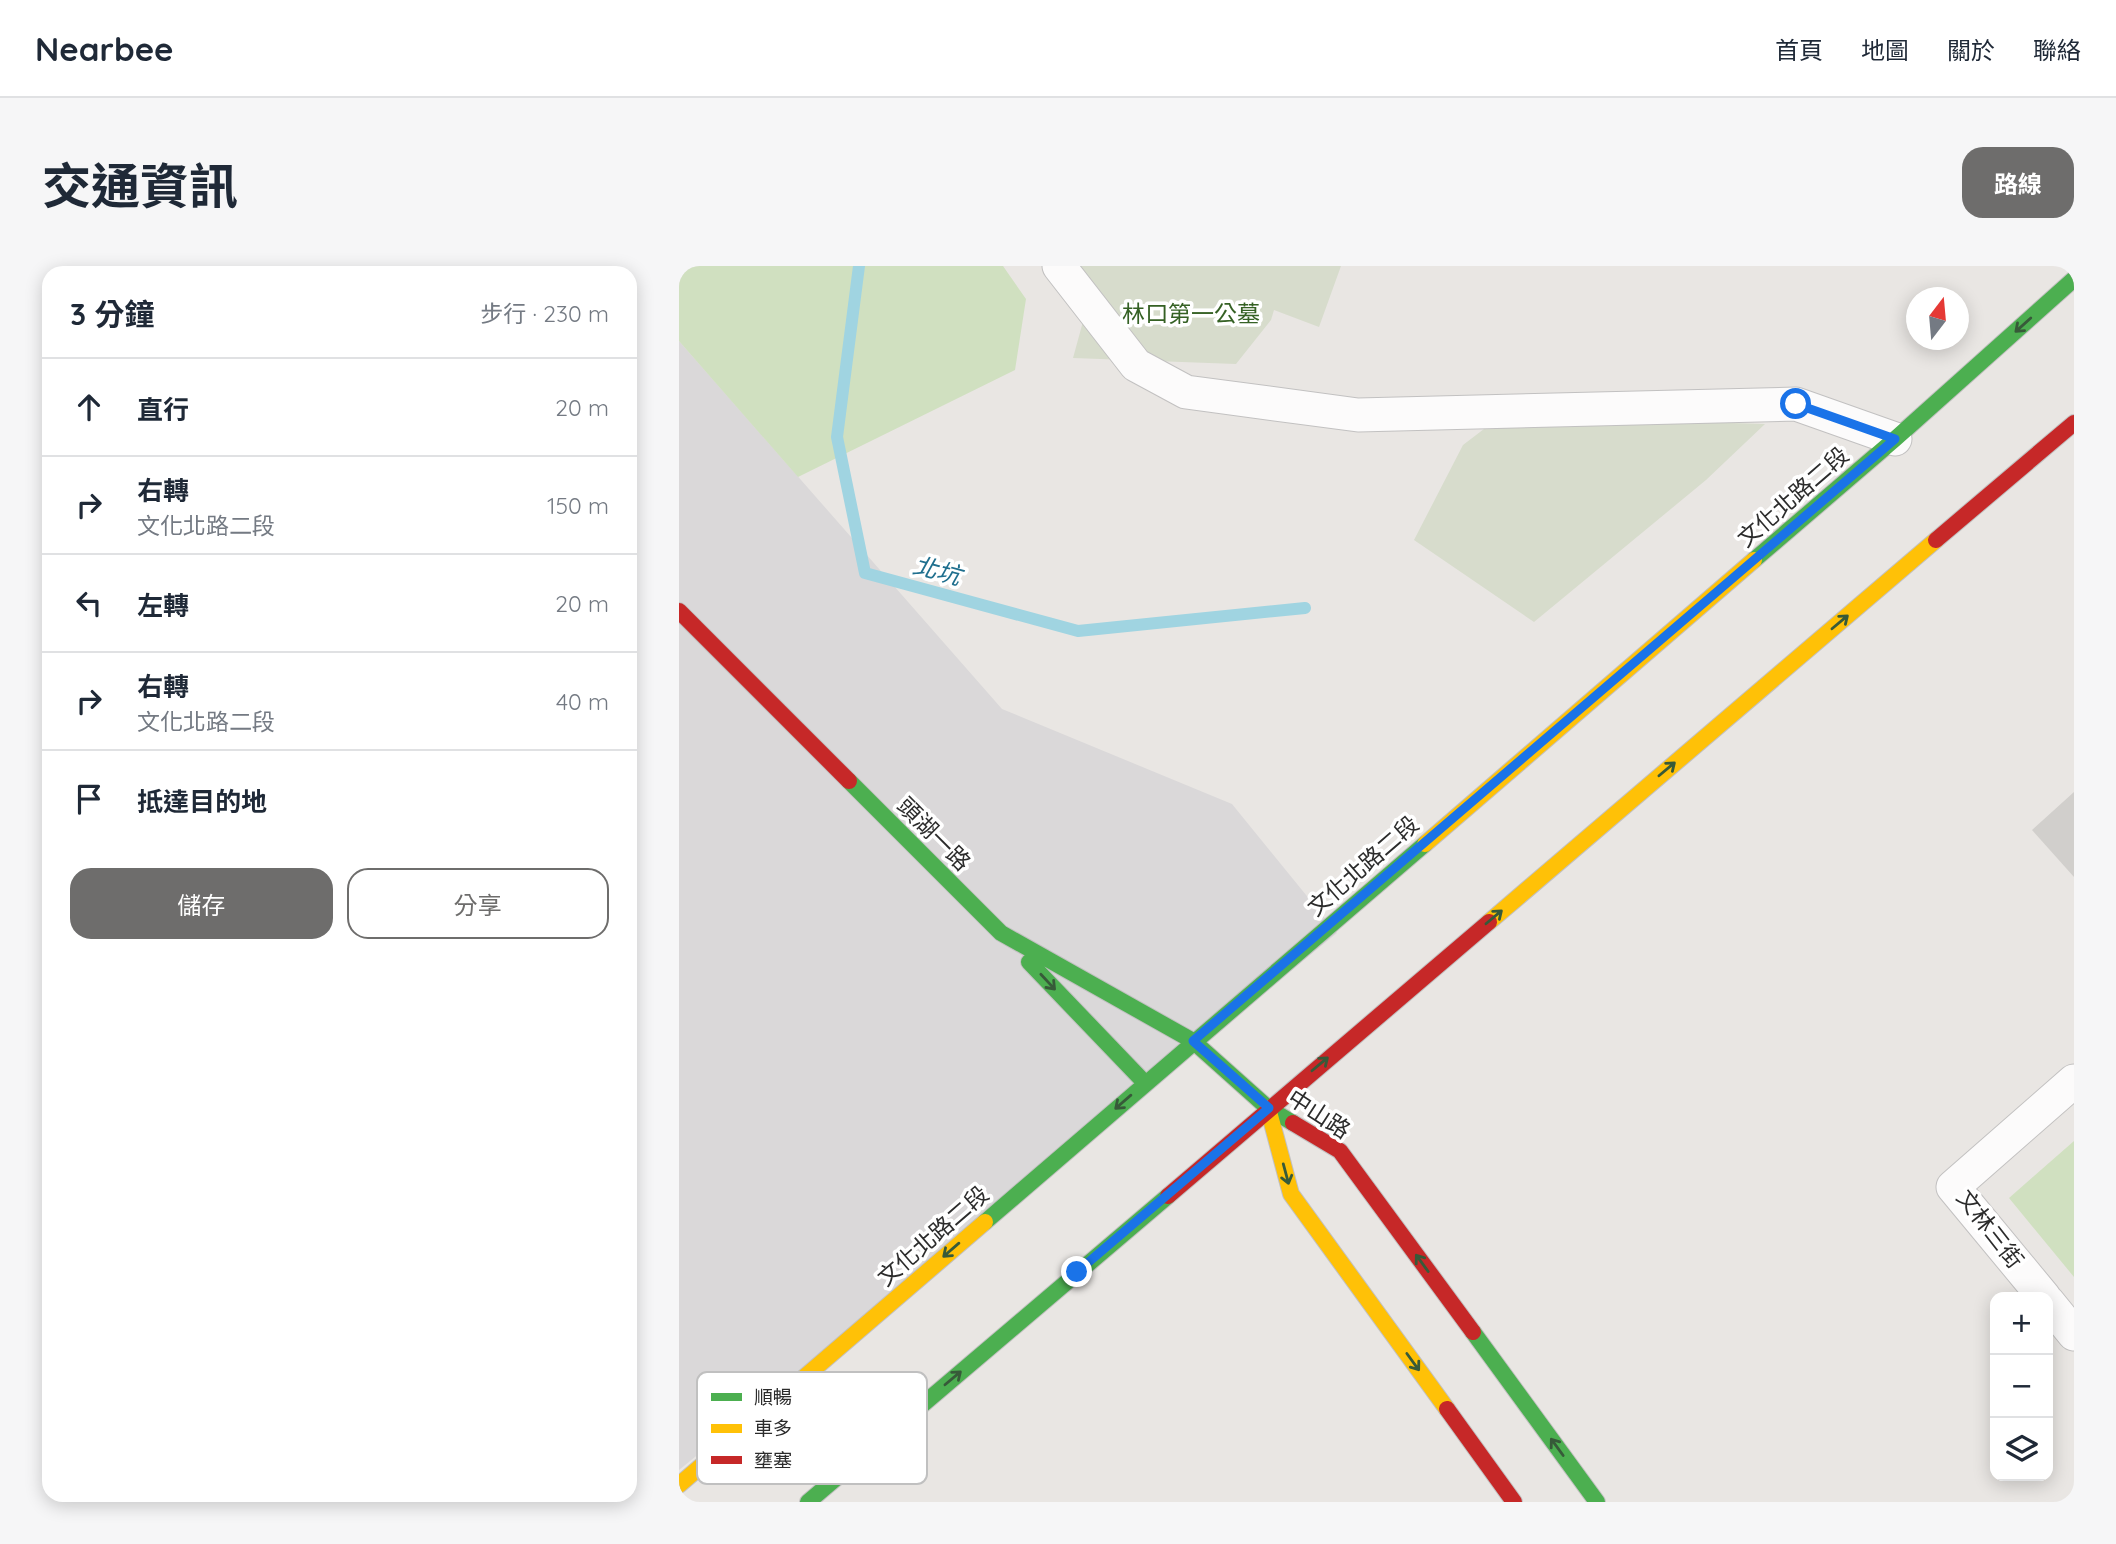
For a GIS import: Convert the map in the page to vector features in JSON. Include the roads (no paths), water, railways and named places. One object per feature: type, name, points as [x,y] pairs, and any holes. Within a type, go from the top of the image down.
[{"type":"main road","name":"文化北路二段","points":[[810,1372],[1895,439],[2074,279]]},
{"type":"main road","points":[[927,1400],[2074,423]]},
{"type":"main road","name":"頭湖一路","points":[[679,611],[1001,933],[1193,1041],[1269,1108]]},
{"type":"main road","points":[[1001,933],[1145,1083]]},
{"type":"main road","name":"中山路","points":[[1269,1108],[1291,1194],[1514,1502]]},
{"type":"main road","name":"中山路","points":[[1269,1108],[1340,1151],[1597,1502]]},
{"type":"main road","name":"文化北路二段","points":[[679,1485],[697,1469]]},
{"type":"main road","points":[[808,1502],[829,1484]]},
{"type":"street","points":[[1059,266],[1136,365],[1187,392],[1358,415],[1796,404],[1895,439]]},
{"type":"street","name":"文林三街","points":[[2040,1292],[1953,1187],[2074,1081]]},
{"type":"street","points":[[2053,1308],[2074,1334]]},
{"type":"waterway","name":"北坑","points":[[859,266],[837,437],[865,573],[1078,631],[1305,608]]},
{"type":"park label","name":"林口第一公墓","points":[[1191,314]]}]
